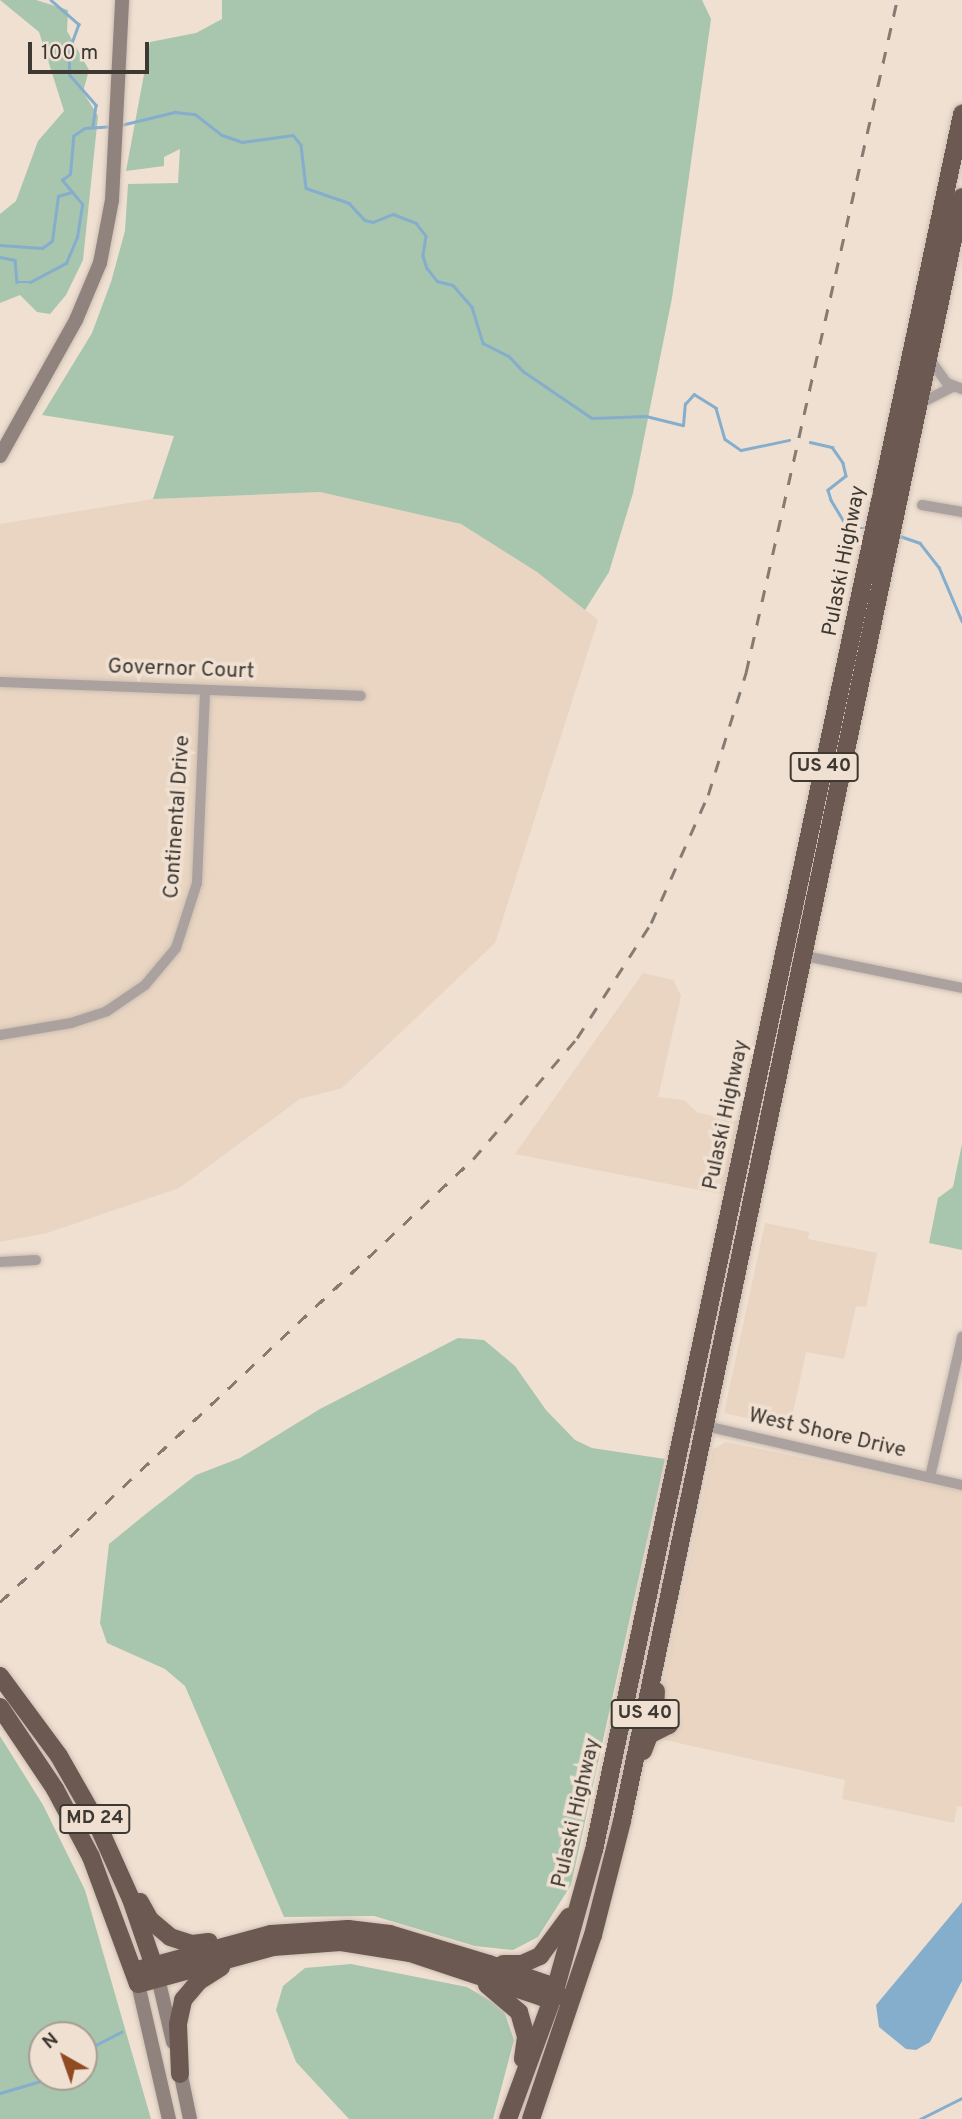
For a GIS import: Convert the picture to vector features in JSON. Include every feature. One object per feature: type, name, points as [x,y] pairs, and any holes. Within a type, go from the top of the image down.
[{"type":"highway","name":"Pulaski Highway","points":[[508,2119],[582,1893],[962,114]]},
{"type":"highway","name":"Pulaski Highway","points":[[531,2119],[573,2000],[622,1821],[962,197]]},
{"type":"highway","points":[[622,1821],[632,1803],[645,1742],[669,1724],[654,1702],[663,1658],[659,1648]]},
{"type":"highway","name":"MD 24","points":[[0,1676],[59,1756],[118,1867],[156,1971]]},
{"type":"highway","name":"MD 24","points":[[0,1707],[55,1789],[91,1857],[136,1978]]},
{"type":"highway","points":[[118,1867],[150,1920],[170,1937],[192,1944],[328,1929],[370,1931],[489,1964],[546,1984],[551,1993]]},
{"type":"highway","points":[[489,1964],[522,1964],[540,1956],[556,1940],[582,1893]]},
{"type":"highway","points":[[136,1978],[271,1934]]},
{"type":"highway","points":[[156,1971],[296,1944],[341,1942],[433,1960],[542,1997],[551,1993],[573,2000]]},
{"type":"highway","points":[[180,2074],[178,2024],[183,2000],[199,1981],[244,1955]]},
{"type":"highway","points":[[433,1960],[500,1992],[519,2012],[525,2050],[508,2119]]},
{"type":"main road","points":[[0,456],[93,283],[109,223],[117,125],[122,0]]},
{"type":"main road","name":"MD 24","points":[[156,1971],[190,2119]]},
{"type":"main road","name":"MD 24","points":[[136,1978],[169,2119]]},
{"type":"street","points":[[918,404],[957,388],[927,357]]},
{"type":"street","points":[[922,505],[962,512]]},
{"type":"street","name":"Governor Court","points":[[0,682],[361,696]]},
{"type":"street","name":"Continental Drive","points":[[0,1035],[107,1011],[145,985],[176,948],[190,918],[197,883],[205,690]]},
{"type":"street","points":[[805,956],[962,988]]},
{"type":"street","points":[[0,1262],[36,1260]]},
{"type":"street","points":[[930,1477],[962,1337]]},
{"type":"street","name":"West Shore Drive","points":[[684,1420],[962,1485]]},
{"type":"shaded area","points":[[320,492],[461,524],[537,572],[598,620],[495,943],[342,1088],[300,1099],[179,1188],[47,1233],[0,1242],[0,524],[153,499]]},
{"type":"shaded area","points":[[643,973],[673,980],[681,996],[658,1097],[684,1100],[698,1113],[740,1121],[725,1195],[515,1154]]},
{"type":"shaded area","points":[[765,1223],[809,1232],[808,1239],[877,1253],[866,1307],[856,1306],[844,1359],[806,1352],[790,1427],[724,1413]]},
{"type":"shaded area","points":[[726,1442],[962,1491],[962,1807],[957,1806],[954,1823],[842,1799],[845,1780],[652,1737],[713,1449]]},
{"type":"green space","points":[[0,0],[36,0],[68,10],[67,31],[89,70],[83,92],[98,116],[83,260],[66,295],[50,314],[37,312],[20,295],[0,303],[0,214],[16,201],[38,141],[64,111],[39,32]]},
{"type":"green space","points":[[222,0],[702,0],[711,19],[672,298],[633,493],[609,572],[585,610],[537,572],[461,524],[320,492],[153,499],[174,436],[42,415],[92,333],[111,282],[125,231],[128,184],[178,183],[180,149],[164,157],[164,166],[126,171],[150,42],[196,33],[222,19]]},
{"type":"green space","points":[[962,1144],[962,1250],[929,1243],[938,1198],[953,1187]]},
{"type":"green space","points":[[458,1338],[484,1340],[515,1366],[546,1410],[575,1440],[592,1448],[665,1459],[571,1885],[538,1937],[513,1950],[475,1946],[374,1916],[284,1917],[185,1686],[165,1669],[107,1643],[100,1623],[109,1544],[147,1513],[196,1475],[240,1458],[320,1409]]},
{"type":"green space","points":[[0,1736],[43,1805],[85,1890],[151,2119],[0,2119]]},
{"type":"green space","points":[[351,1964],[467,1987],[503,2008],[514,2040],[493,2119],[349,2119],[296,2062],[276,2010],[283,1986],[305,1968]]},
{"type":"water","points":[[962,1902],[962,1981],[930,2042],[916,2050],[906,2049],[879,2027],[876,2005]]},
{"type":"waterway","points":[[51,0],[79,24],[69,52],[70,75],[96,105],[93,127]]},
{"type":"waterway","points":[[121,125],[175,112],[195,114],[222,135],[242,142],[293,135],[301,145],[306,188],[349,203],[365,220],[373,222],[393,214],[416,223],[426,236],[423,256],[427,268],[437,281],[453,285],[472,307],[483,343],[509,356],[523,371],[592,418],[646,416],[683,425],[685,404],[694,394],[716,408],[725,439],[741,450],[789,440]]},
{"type":"waterway","points":[[0,257],[15,260],[17,282],[30,282],[66,263],[77,237],[82,204],[62,180],[70,174],[73,136],[85,128],[111,126]]},
{"type":"waterway","points":[[0,245],[42,248],[52,241],[58,196],[72,192]]},
{"type":"waterway","points":[[810,442],[832,447],[843,463],[846,476],[828,490],[831,500],[848,528],[867,528]]},
{"type":"waterway","points":[[900,536],[920,543],[939,567],[962,621]]},
{"type":"waterway","points":[[98,2044],[121,2032]]},
{"type":"waterway","points":[[0,2093],[28,2085]]},
{"type":"waterway","points":[[920,2119],[962,2098]]},
{"type":"railway","points":[[0,1602],[473,1159],[577,1038],[651,923],[708,795],[746,672],[897,0]]}]
